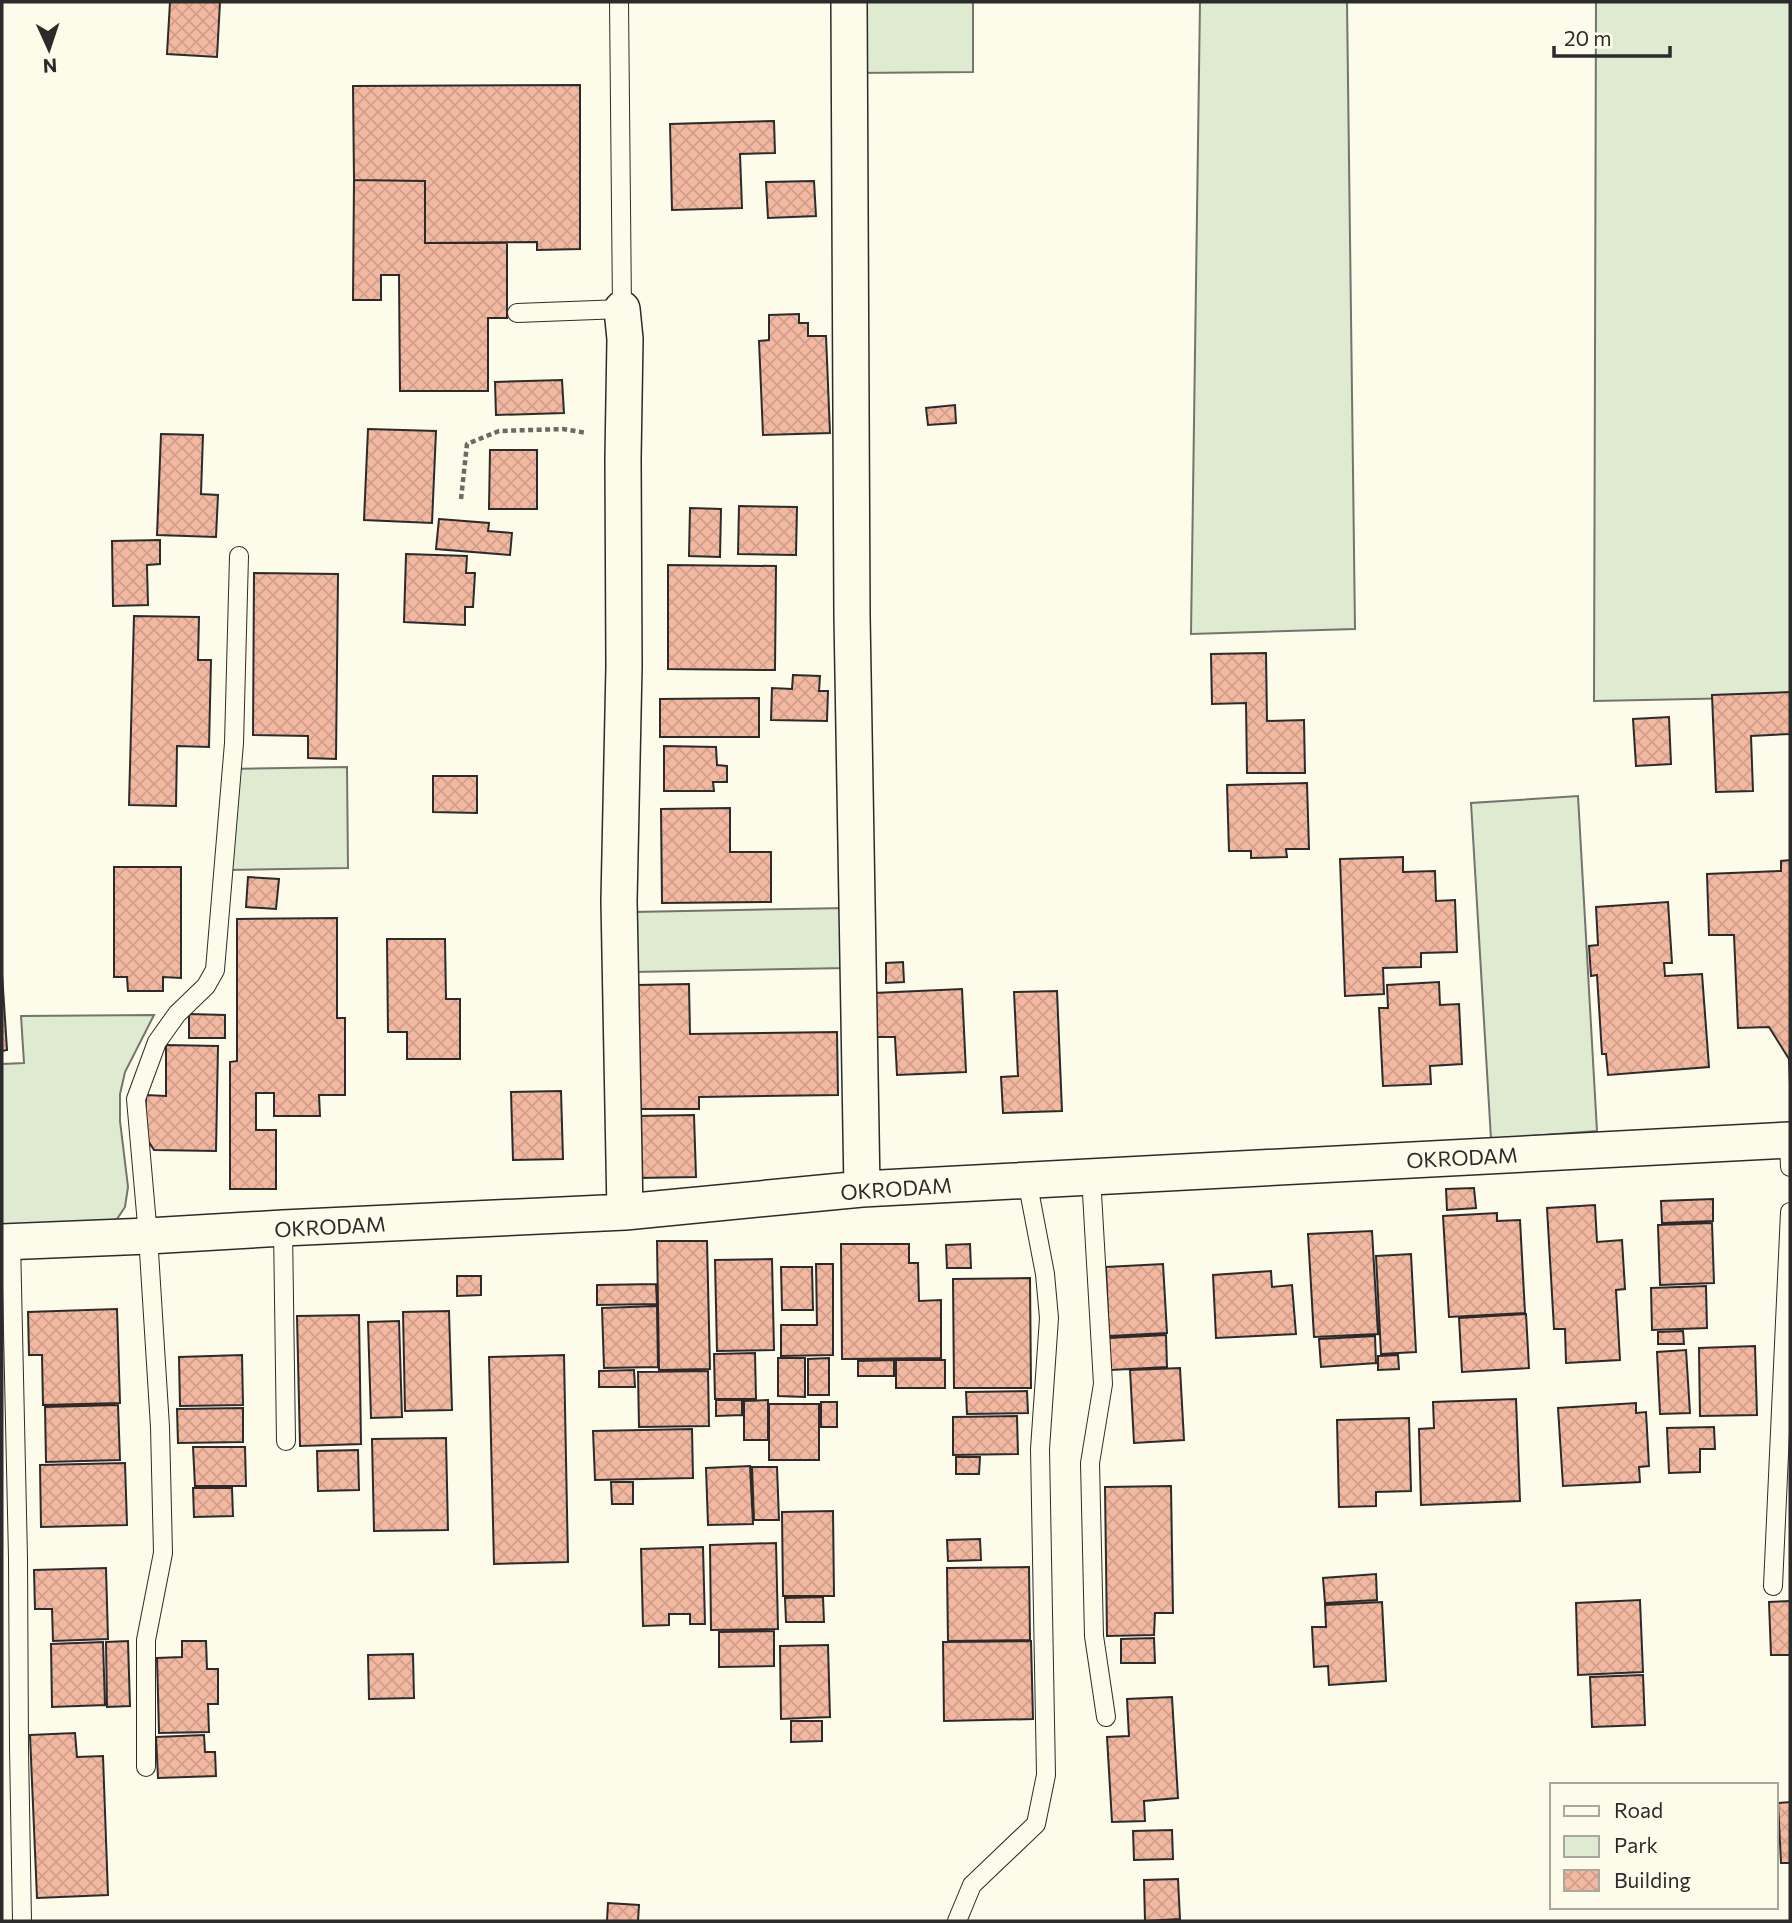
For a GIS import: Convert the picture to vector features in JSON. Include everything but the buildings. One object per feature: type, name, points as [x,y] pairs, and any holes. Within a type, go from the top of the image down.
[{"type":"street","points":[[849,2],[852,602],[862,1189]]},
{"type":"street","points":[[622,309],[625,339],[624,666],[620,901],[625,1212]]},
{"type":"street","name":"OKRODAM","points":[[6,1242],[625,1212],[862,1189],[1091,1176],[1790,1149]]},
{"type":"lane","points":[[517,313],[622,309],[619,2]]},
{"type":"lane","points":[[146,1767],[146,1640],[163,1553],[160,1427],[136,1099],[157,1042],[177,1014],[206,986],[215,970],[234,743],[239,556]]},
{"type":"lane","points":[[1091,1176],[1103,1384],[1090,1462],[1094,1636],[1106,1717]]},
{"type":"lane","points":[[957,1921],[972,1885],[1036,1824],[1046,1775],[1040,1449],[1049,1318],[1045,1273],[1027,1180]]},
{"type":"lane","points":[[1773,1586],[1790,1212]]},
{"type":"lane","points":[[284,1228],[286,1441]]},
{"type":"lane","points":[[6,1242],[18,1558],[22,1921]]},
{"type":"path","points":[[461,499],[467,444],[499,431],[563,429],[601,435],[623,458]]},
{"type":"green space","points":[[856,2],[973,2],[973,72],[855,73]]},
{"type":"green space","points":[[1200,2],[1347,2],[1355,629],[1191,634]]},
{"type":"green space","points":[[1596,2],[1790,2],[1790,697],[1594,701]]},
{"type":"green space","points":[[347,767],[348,868],[228,870],[225,769]]},
{"type":"green space","points":[[1578,796],[1597,1131],[1491,1139],[1471,803]]},
{"type":"green space","points":[[847,908],[847,968],[634,972],[633,912]]},
{"type":"green space","points":[[154,1015],[125,1072],[120,1094],[120,1121],[128,1187],[125,1207],[117,1219],[99,1223],[2,1228],[2,1064],[24,1063],[21,1016]]}]
